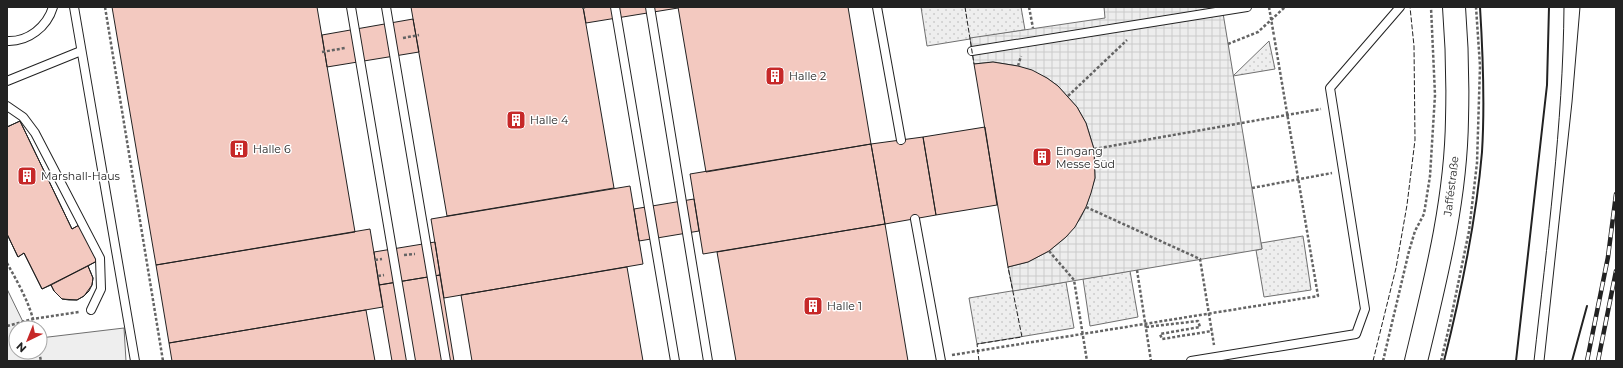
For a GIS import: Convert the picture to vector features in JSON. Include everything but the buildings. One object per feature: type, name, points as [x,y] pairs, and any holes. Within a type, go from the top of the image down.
[{"type":"main road","name":"Jafféstraße","points":[[1416,361],[1436,278],[1447,218],[1453,170],[1457,120],[1457,44],[1454,7]]},
{"type":"lane","points":[[7,41],[14,41],[24,38],[36,32],[50,16],[53,7]]},
{"type":"lane","points":[[74,7],[135,361]]},
{"type":"lane","points":[[351,7],[411,361]]},
{"type":"lane","points":[[386,7],[446,361]]},
{"type":"lane","points":[[615,7],[675,361]]},
{"type":"lane","points":[[650,7],[708,361]]},
{"type":"lane","points":[[877,7],[901,140]]},
{"type":"lane","points":[[972,51],[1247,7]]},
{"type":"lane","points":[[1191,361],[1356,334],[1365,309],[1330,88],[1400,7]]},
{"type":"lane","points":[[7,82],[81,51]]},
{"type":"lane","points":[[7,106],[23,117],[35,134],[100,258],[101,289],[91,310]]},
{"type":"lane","points":[[915,219],[940,359]]},
{"type":"path","points":[[105,7],[163,361]]},
{"type":"path","points":[[1029,7],[1033,29]]},
{"type":"path","points":[[940,359],[1146,323],[1318,296],[1269,7]]},
{"type":"path","points":[[1228,44],[1258,32],[1285,7]]},
{"type":"path","points":[[1383,361],[1409,251],[1415,231],[1424,214],[1430,176],[1435,95],[1431,7]]},
{"type":"path","points":[[1068,96],[1144,23]]},
{"type":"path","points":[[1094,149],[1305,112]]},
{"type":"path","points":[[1252,188],[1316,176]]},
{"type":"path","points":[[1086,207],[1200,259],[1212,331],[1162,340],[1160,334],[1200,327],[1198,321],[1146,327]]},
{"type":"path","points":[[1049,251],[1074,280],[1087,361]]},
{"type":"path","points":[[7,262],[28,305],[33,319]]},
{"type":"path","points":[[1137,270],[1152,361]]},
{"type":"path","points":[[7,326],[33,319],[91,310]]},
{"type":"shaded area","points":[[921,7],[1021,7],[1025,30],[927,46]]},
{"type":"shaded area","points":[[1104,7],[1222,7],[1262,249],[1013,291],[1008,267],[1028,262],[1049,251],[1066,237],[1080,219],[1086,207],[1095,178],[1094,149],[1086,123],[1077,107],[1058,86],[1047,78],[1018,66],[993,62],[974,64],[970,38],[1105,18]]},
{"type":"shaded area","points":[[1269,41],[1275,69],[1233,76]]},
{"type":"shaded area","points":[[1303,236],[1311,290],[1264,297],[1256,250],[1262,249],[1261,243]]},
{"type":"shaded area","points":[[1130,271],[1138,317],[1090,326],[1083,279]]},
{"type":"shaded area","points":[[1066,282],[1074,328],[977,344],[969,298]]},
{"type":"shaded area","points":[[7,289],[22,320],[8,320],[8,360],[48,360],[48,337],[124,328],[126,361],[7,361]]},
{"type":"tram line","points":[[1534,361],[1549,228],[1561,96],[1564,7]]},
{"type":"tram line","points":[[1544,361],[1572,102],[1580,7]]},
{"type":"railway","points":[[1587,361],[1608,257],[1616,194]]},
{"type":"railway","points":[[1598,361],[1616,271]]},
{"type":"fence","points":[[965,7],[974,64]]},
{"type":"fence","points":[[1373,361],[1396,268],[1407,205],[1415,140],[1414,46],[1410,7]]},
{"type":"fence","points":[[979,361],[977,344],[1022,337],[1008,267]]},
{"type":"wall","points":[[1444,361],[1472,231],[1482,152],[1483,61],[1480,7]]},
{"type":"wall","points":[[1516,361],[1547,85],[1549,7]]},
{"type":"wall","points":[[1572,361],[1587,306]]},
{"type":"place","name":"Halle 2","points":[[775,76]]},
{"type":"place","name":"Halle 4","points":[[516,120]]},
{"type":"place","name":"Halle 6","points":[[239,149]]},
{"type":"place","name":"Eingang Messe Süd","points":[[1042,157]]},
{"type":"place","name":"Marshall-Haus","points":[[27,176]]},
{"type":"place","name":"Halle 1","points":[[813,306]]}]
